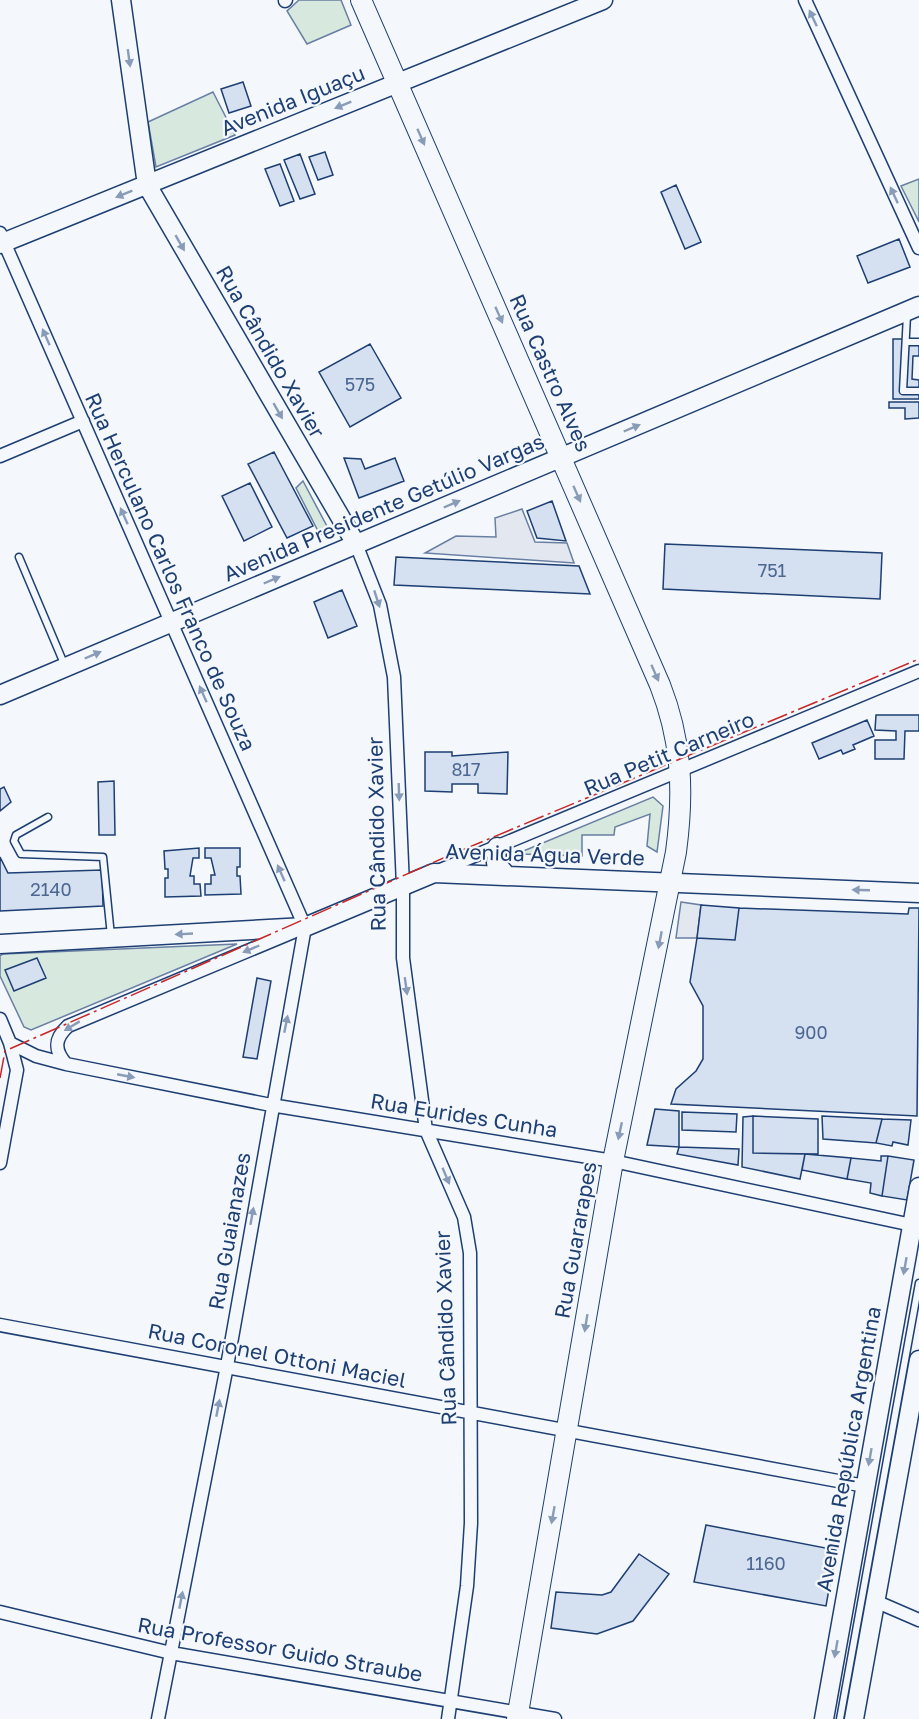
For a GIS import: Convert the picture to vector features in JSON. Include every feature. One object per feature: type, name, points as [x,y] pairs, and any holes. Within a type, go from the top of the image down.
[{"type":"main road","name":"Rua Cândido Xavier","points":[[121,0],[147,185],[356,544]]},
{"type":"main road","name":"Rua Castro Alves","points":[[361,0],[668,706],[675,729],[682,770]]},
{"type":"main road","name":"Avenida Iguaçu","points":[[1,239],[147,185],[603,0]]},
{"type":"main road","name":"Avenida Presidente Getúlio Vargas","points":[[0,694],[913,309]]},
{"type":"main road","name":"Rua Guararapes","points":[[518,1715],[614,1161],[671,883],[679,831],[682,770]]},
{"type":"main road","points":[[497,847],[496,863],[507,876]]},
{"type":"main road","name":"Avenida Água Verde","points":[[3,945],[305,927],[434,873],[919,893]]},
{"type":"main road","name":"Avenida República Argentina","points":[[824,1719],[919,1187]]},
{"type":"main road","points":[[854,1719],[919,1360]]},
{"type":"street","points":[[805,0],[919,248]]},
{"type":"street","points":[[906,220],[919,231]]},
{"type":"street","name":"Rua Herculano Carlos Franco de Souza","points":[[1,239],[305,927]]},
{"type":"street","points":[[0,456],[82,421]]},
{"type":"street","name":"Rua Cândido Xavier","points":[[356,544],[380,605],[392,660],[396,700],[403,886],[403,958],[426,1130],[458,1202],[467,1234],[472,1413],[470,1557],[448,1719]]},
{"type":"street","name":"Rua Petit Carneiro","points":[[434,873],[919,671]]},
{"type":"street","points":[[66,1064],[56,1047],[61,1033],[68,1026],[305,927]]},
{"type":"street","name":"Rua Guaianazes","points":[[158,1719],[227,1366],[271,1105],[305,927]]},
{"type":"street","points":[[0,1019],[10,1042],[17,1070],[0,1163]]},
{"type":"street","name":"Rua Eurides Cunha","points":[[10,1042],[36,1056],[66,1064],[271,1105],[614,1161],[912,1225]]},
{"type":"street","name":"Rua Coronel Ottoni Maciel","points":[[0,1325],[865,1486]]},
{"type":"street","points":[[875,1601],[919,1620]]},
{"type":"street","name":"Rua Professor Guido Straube","points":[[0,1612],[171,1653],[451,1700],[518,1715],[555,1719]]},
{"type":"lane","points":[[913,309],[906,342],[903,391],[919,392]]},
{"type":"lane","points":[[906,342],[919,342]]},
{"type":"lane","points":[[19,557],[66,667]]},
{"type":"lane","points":[[48,817],[16,835],[14,841],[21,854],[103,857],[112,938]]},
{"type":"lane","points":[[840,1719],[919,1282]]},
{"type":"shaded area","points":[[299,0],[341,0],[351,25],[307,44],[287,11]]},
{"type":"shaded area","points":[[213,92],[235,135],[156,167],[148,122]]},
{"type":"shaded area","points":[[919,179],[919,222],[901,186]]},
{"type":"shaded area","points":[[303,481],[329,530],[320,535],[296,488]]},
{"type":"shaded area","points":[[522,509],[535,542],[567,543],[574,563],[425,553],[456,536],[496,537],[495,518]]},
{"type":"shaded area","points":[[653,797],[663,806],[657,852],[647,846],[650,814],[615,827],[614,835],[582,835],[582,856],[521,854],[521,852]]},
{"type":"shaded area","points":[[681,902],[701,905],[697,938],[676,938]]},
{"type":"shaded area","points":[[237,944],[31,1030],[24,1027],[0,976],[0,956],[3,954]]},
{"type":"building","points":[[243,82],[251,106],[229,113],[221,89]]},
{"type":"building","points":[[325,152],[333,175],[318,180],[309,157]]},
{"type":"building","points":[[300,154],[315,194],[300,199],[284,160]]},
{"type":"building","points":[[280,164],[294,201],[280,206],[265,169]]},
{"type":"building","points":[[676,185],[701,242],[685,249],[661,192]]},
{"type":"building","points":[[899,239],[910,267],[868,283],[857,256]]},
{"type":"building","points":[[893,339],[919,339],[919,356],[913,356],[912,379],[919,380],[919,399],[893,399]]},
{"type":"building","points":[[370,344],[401,398],[350,427],[319,372]]},
{"type":"building","points":[[889,402],[919,402],[919,418],[905,419],[905,408],[889,408]]},
{"type":"building","points":[[274,452],[313,526],[287,538],[248,464]]},
{"type":"building","points":[[344,458],[361,459],[365,469],[395,458],[404,481],[359,498]]},
{"type":"building","points":[[250,483],[272,527],[244,541],[222,496]]},
{"type":"building","points":[[552,501],[566,541],[537,538],[527,511]]},
{"type":"building","points":[[665,544],[882,553],[880,599],[663,589]]},
{"type":"building","points":[[396,557],[579,566],[590,594],[394,585]]},
{"type":"building","points":[[342,590],[357,626],[328,638],[314,602]]},
{"type":"building","points":[[876,715],[919,715],[919,731],[905,731],[904,759],[875,759],[875,740],[896,740],[896,731],[875,730]]},
{"type":"building","points":[[867,720],[874,736],[853,745],[855,749],[843,754],[841,750],[819,759],[812,743]]},
{"type":"building","points":[[425,752],[452,752],[452,756],[508,752],[507,794],[478,793],[478,784],[452,784],[452,792],[425,791]]},
{"type":"building","points":[[114,781],[115,835],[99,835],[98,782]]},
{"type":"building","points":[[4,787],[11,802],[0,811],[0,789]]},
{"type":"building","points":[[199,848],[199,858],[193,858],[190,876],[194,876],[194,884],[200,884],[201,896],[165,897],[165,878],[168,878],[168,869],[165,869],[164,851]]},
{"type":"building","points":[[205,848],[240,848],[240,867],[237,867],[237,876],[240,876],[241,894],[205,895],[205,884],[211,884],[211,875],[215,875],[211,858],[205,858]]},
{"type":"building","points":[[0,857],[8,873],[102,870],[103,906],[0,911]]},
{"type":"building","points":[[701,905],[739,908],[735,940],[697,938]]},
{"type":"building","points":[[739,908],[908,914],[909,908],[919,908],[917,1116],[671,1104],[676,1089],[696,1071],[703,1059],[703,1006],[690,982],[697,938],[735,940]]},
{"type":"building","points":[[37,958],[46,978],[14,991],[5,970]]},
{"type":"building","points":[[257,978],[271,981],[257,1059],[243,1057]]},
{"type":"building","points":[[655,1109],[679,1111],[679,1147],[647,1145]]},
{"type":"building","points":[[682,1112],[737,1114],[736,1132],[682,1130]]},
{"type":"building","points":[[753,1116],[753,1153],[805,1154],[800,1179],[742,1167],[743,1117]]},
{"type":"building","points":[[753,1116],[818,1119],[818,1154],[753,1153]]},
{"type":"building","points":[[822,1116],[882,1119],[876,1143],[823,1139]]},
{"type":"building","points":[[882,1119],[911,1120],[908,1145],[893,1142],[892,1146],[876,1143]]},
{"type":"building","points":[[679,1147],[739,1149],[738,1165],[677,1154]]},
{"type":"building","points":[[805,1154],[851,1158],[847,1179],[802,1170]]},
{"type":"building","points":[[881,1156],[888,1156],[882,1196],[870,1193],[871,1183],[847,1179],[851,1158],[881,1161]]},
{"type":"building","points":[[888,1156],[914,1160],[907,1200],[882,1196]]},
{"type":"building","points":[[706,1525],[836,1550],[826,1606],[694,1582]]},
{"type":"building","points":[[639,1554],[669,1574],[633,1621],[597,1634],[551,1628],[556,1592],[602,1595],[611,1592]]},
{"type":"power","points":[[0,1078],[5,1051],[448,856],[919,659]]}]
